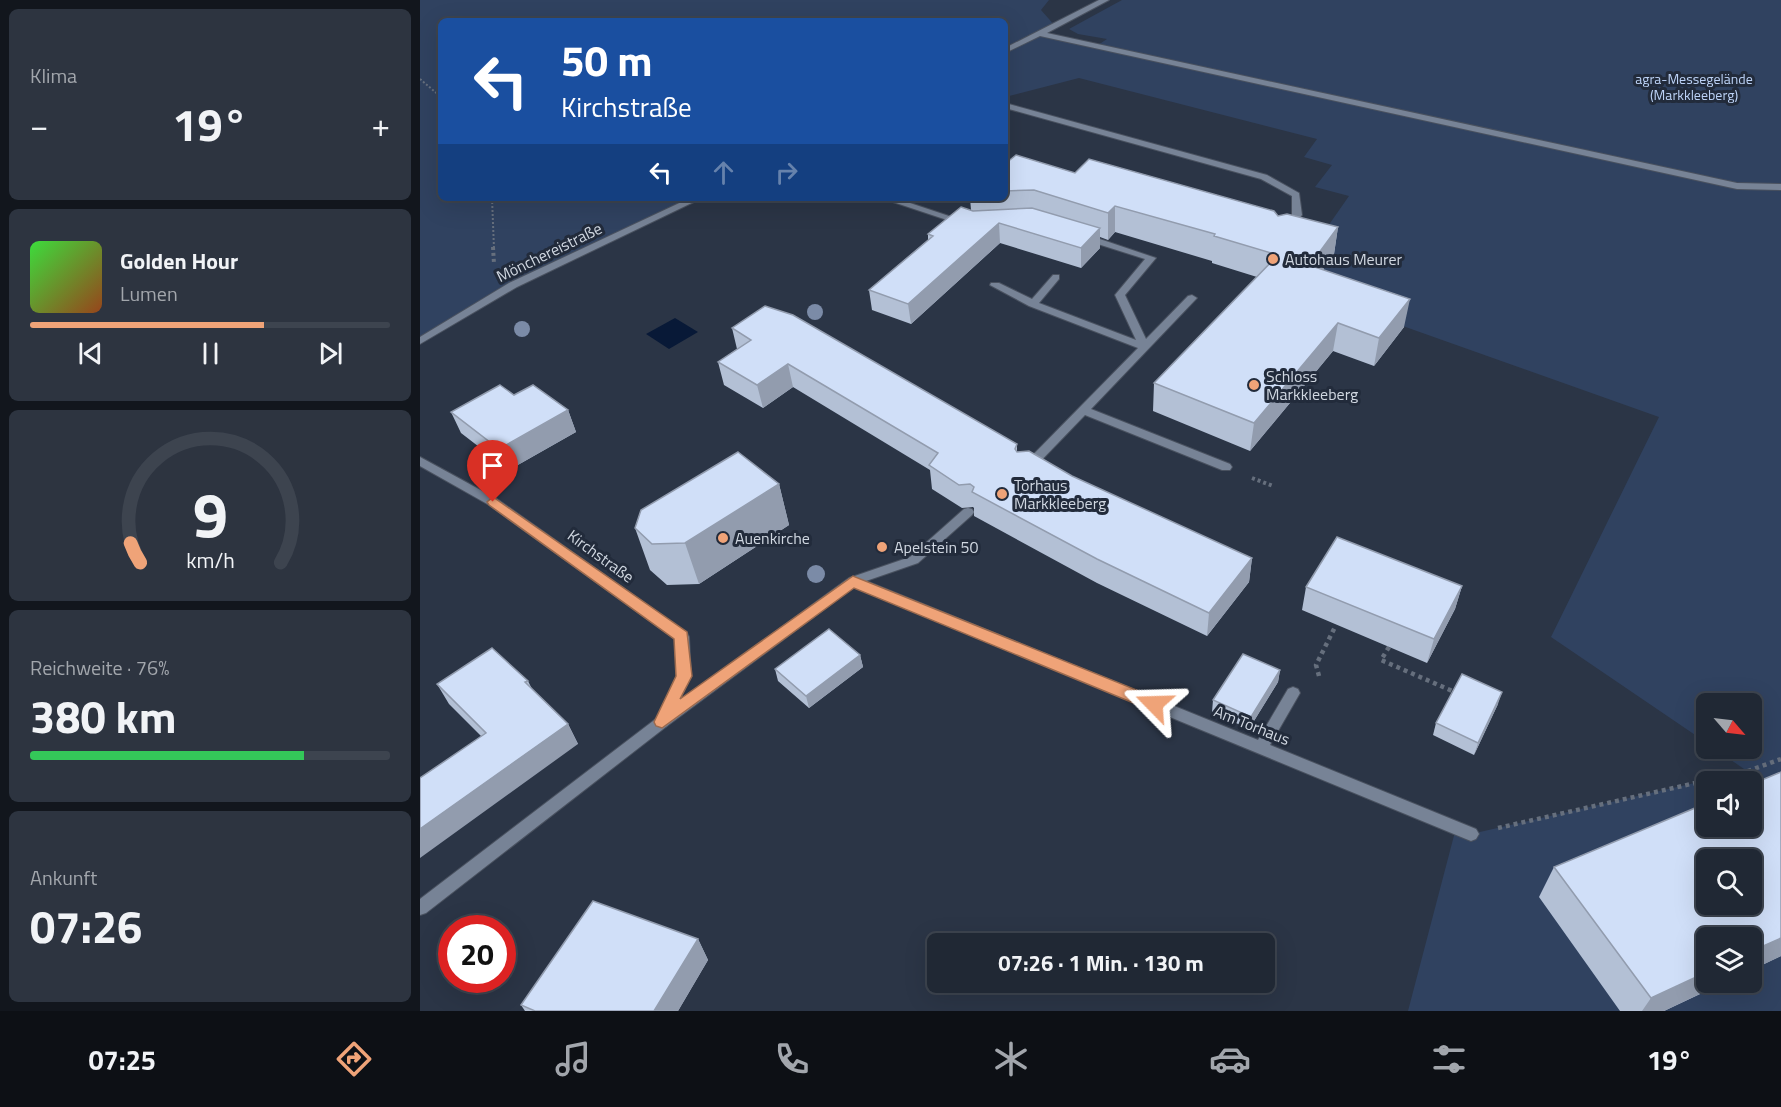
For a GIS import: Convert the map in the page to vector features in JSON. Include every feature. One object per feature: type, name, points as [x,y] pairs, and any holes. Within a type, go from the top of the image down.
[{"type":"street","points":[[1008,50],[1105,0]]},
{"type":"street","points":[[1042,34],[1737,186],[1781,186]]},
{"type":"street","points":[[1008,106],[1264,177],[1296,195],[1297,215],[1278,239]]},
{"type":"street","name":"Mönchereistraße","points":[[420,341],[513,285],[691,201]]},
{"type":"street","points":[[896,201],[974,225]]},
{"type":"street","points":[[1077,235],[1151,258],[1120,295],[1145,347]]},
{"type":"street","points":[[1033,304],[1056,277]]},
{"type":"street","points":[[995,285],[1033,304],[1145,347]]},
{"type":"street","points":[[1024,471],[1192,298]]},
{"type":"street","points":[[1084,410],[1226,467]]},
{"type":"street","name":"Kirchstraße","points":[[420,460],[493,502],[682,637],[684,676],[662,722]]},
{"type":"street","name":"Kirchstraße","points":[[420,908],[662,722],[853,581],[914,560],[968,512]]},
{"type":"street","name":"Am Torhaus","points":[[853,581],[1471,834]]},
{"type":"street","points":[[1261,748],[1293,693]]},
{"type":"path","points":[[420,79],[438,94]]},
{"type":"path","points":[[492,201],[494,244]]},
{"type":"path","points":[[1293,693],[1321,682],[1316,664],[1336,625]]},
{"type":"path","points":[[1389,647],[1382,660],[1464,696]]},
{"type":"path","points":[[1471,834],[1748,771],[1781,759]]},
{"type":"green space","name":"agra-Messegelände (Markkleeberg)","points":[[420,0],[1049,0],[1041,10],[1056,27],[1044,33],[1098,45],[1107,39],[1078,34],[1069,29],[1122,0],[1781,0],[1781,1011],[1408,1011],[1456,828],[1471,834],[1696,783],[1696,837],[1762,837],[1762,771],[1747,771],[1730,759],[1762,759],[1762,693],[1696,693],[1696,736],[1551,637],[1659,417],[1307,292],[1312,249],[1349,196],[1315,187],[1332,165],[1304,157],[1317,139],[1079,78],[1008,96],[1008,18],[438,18],[438,201],[691,201],[513,285],[420,341]]},
{"type":"shaded area","points":[[675,318],[698,332],[669,349],[646,334]]},
{"type":"building","points":[[1016,155],[1075,173],[1089,159],[1274,211],[1278,216],[1287,214],[1338,227],[1310,265],[1306,264],[1410,299],[1379,338],[1338,323],[1254,423],[1154,383],[1278,255],[1214,236],[1215,234],[1115,206],[1108,213],[1034,190],[1008,191],[1008,162]]},
{"type":"building","points":[[961,207],[973,211],[1032,208],[1100,228],[1081,248],[999,223],[908,304],[869,290],[933,236],[928,234]]},
{"type":"building","points":[[765,306],[793,315],[1017,444],[1015,449],[1017,452],[1029,451],[1072,476],[1252,558],[1209,613],[1097,559],[972,492],[974,487],[970,484],[959,485],[929,465],[938,453],[788,364],[757,385],[718,362],[751,340],[732,328]]},
{"type":"building","points":[[500,385],[514,395],[533,385],[568,410],[499,449],[451,412]]},
{"type":"building","points":[[738,452],[779,484],[685,543],[652,544],[635,528],[641,510]]},
{"type":"building","points":[[1337,537],[1462,586],[1434,639],[1306,587]]},
{"type":"building","points":[[829,629],[860,655],[806,696],[775,669]]},
{"type":"building","points":[[492,648],[528,681],[525,682],[568,724],[420,829],[420,778],[486,733],[437,684]]},
{"type":"building","points":[[1243,654],[1280,670],[1251,717],[1213,700]]},
{"type":"building","points":[[1462,674],[1502,692],[1478,743],[1436,723]]},
{"type":"building","points":[[1781,772],[1781,938],[1762,947],[1762,927],[1696,927],[1696,977],[1651,998],[1554,867],[1696,808],[1696,837],[1762,837],[1762,780]]},
{"type":"building","points":[[593,901],[698,939],[654,1011],[535,1011],[521,1005]]},
{"type":"place","name":"Autohaus Meurer","points":[[1273,259]]},
{"type":"place","name":"Schloss Markkleeberg","points":[[1254,385]]},
{"type":"place","name":"Torhaus Markkleeberg","points":[[1002,494]]},
{"type":"place","name":"Auenkirche","points":[[723,538]]},
{"type":"place","name":"Apelstein 50","points":[[882,547]]},
{"type":"route","points":[[493,502],[682,637],[684,676],[662,722],[853,581],[1154,704]]}]
